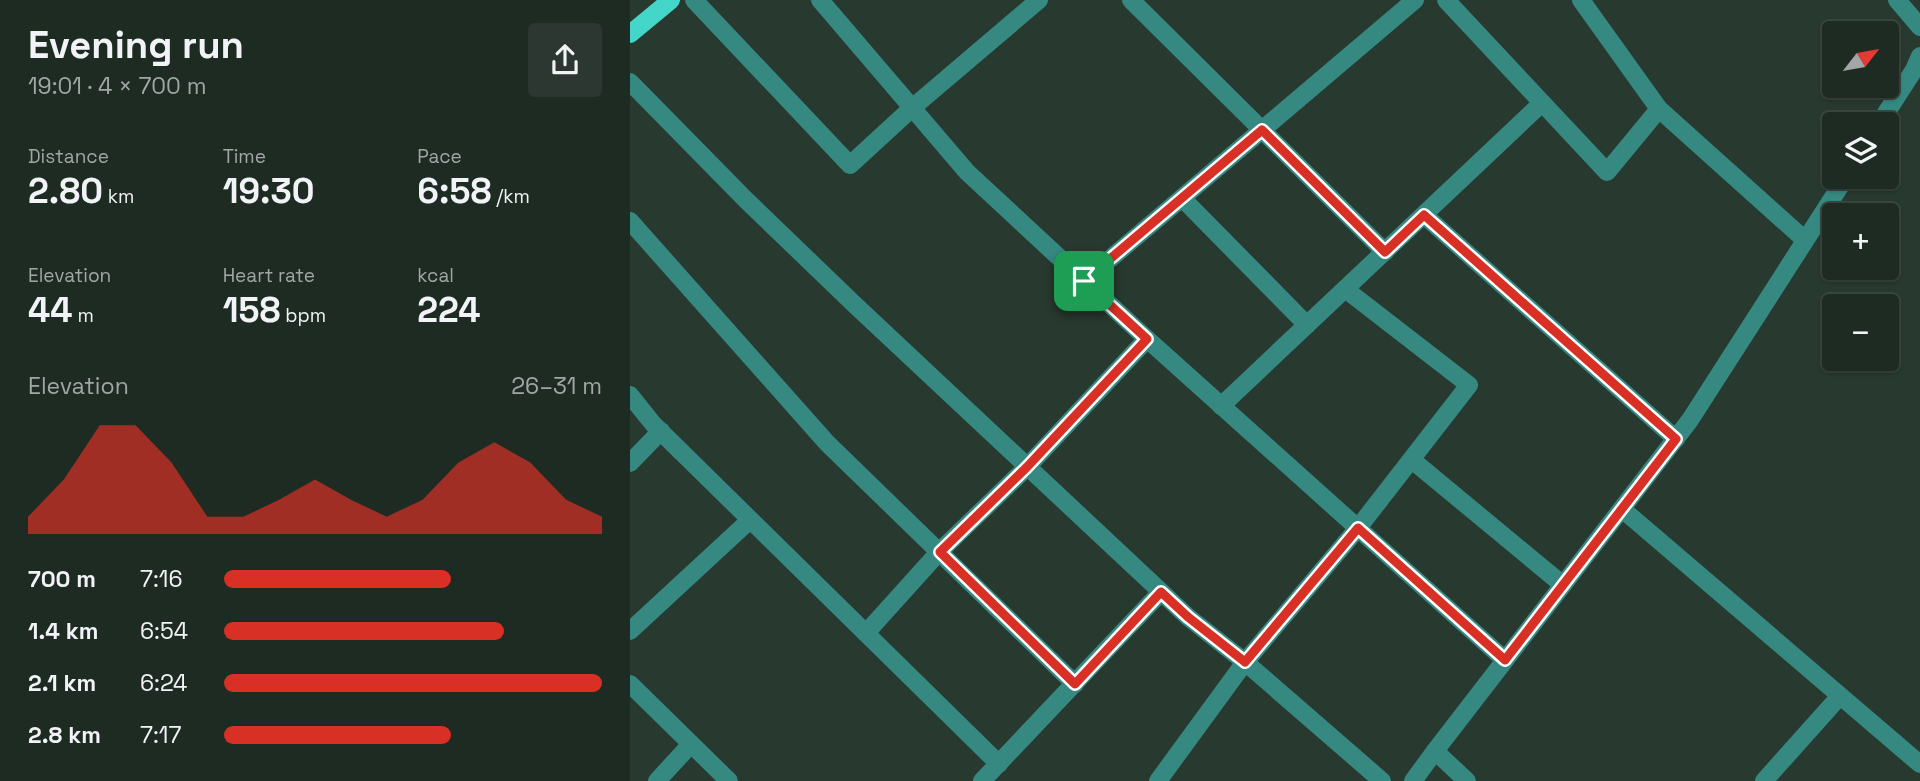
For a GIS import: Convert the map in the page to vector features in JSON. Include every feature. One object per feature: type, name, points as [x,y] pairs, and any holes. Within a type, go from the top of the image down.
[{"type":"main road","points":[[630,34],[671,0]]},
{"type":"street","points":[[694,0],[850,165],[912,108],[1039,0]]},
{"type":"street","points":[[820,0],[967,172],[1147,339],[1505,660]]},
{"type":"street","points":[[1131,0],[1385,252]]},
{"type":"street","points":[[1084,281],[1415,0]]},
{"type":"street","points":[[1446,0],[1607,172],[1659,109]]},
{"type":"street","points":[[1581,0],[1659,109],[1805,240]]},
{"type":"street","points":[[1897,0],[1920,27]]},
{"type":"street","points":[[1887,112],[1920,55]]},
{"type":"street","points":[[630,82],[786,238],[1161,592],[1382,781]]},
{"type":"street","points":[[1221,406],[1542,103]]},
{"type":"street","points":[[1413,781],[1690,420],[1838,189]]},
{"type":"street","points":[[1182,198],[1307,325]]},
{"type":"street","points":[[1424,215],[1676,439]]},
{"type":"street","points":[[630,221],[827,443],[1075,684]]},
{"type":"street","points":[[1158,781],[1245,662],[1358,528],[1469,385],[1345,289]]},
{"type":"street","points":[[866,634],[940,552],[1027,467],[1147,339]]},
{"type":"street","points":[[630,395],[661,432],[999,764]]},
{"type":"street","points":[[630,463],[661,432]]},
{"type":"street","points":[[1412,460],[1563,585]]},
{"type":"street","points":[[1622,509],[1920,764]]},
{"type":"street","points":[[630,631],[751,520]]},
{"type":"street","points":[[982,781],[1161,592]]},
{"type":"street","points":[[630,684],[729,781]]},
{"type":"street","points":[[1764,781],[1840,696]]},
{"type":"street","points":[[657,781],[691,744]]},
{"type":"street","points":[[1435,751],[1467,781]]},
{"type":"route","points":[[1262,130],[1385,252],[1424,215],[1676,439],[1505,660],[1358,528],[1245,662],[1161,592],[1075,684],[940,552],[1027,467],[1147,339],[1084,281],[1262,130]]}]
